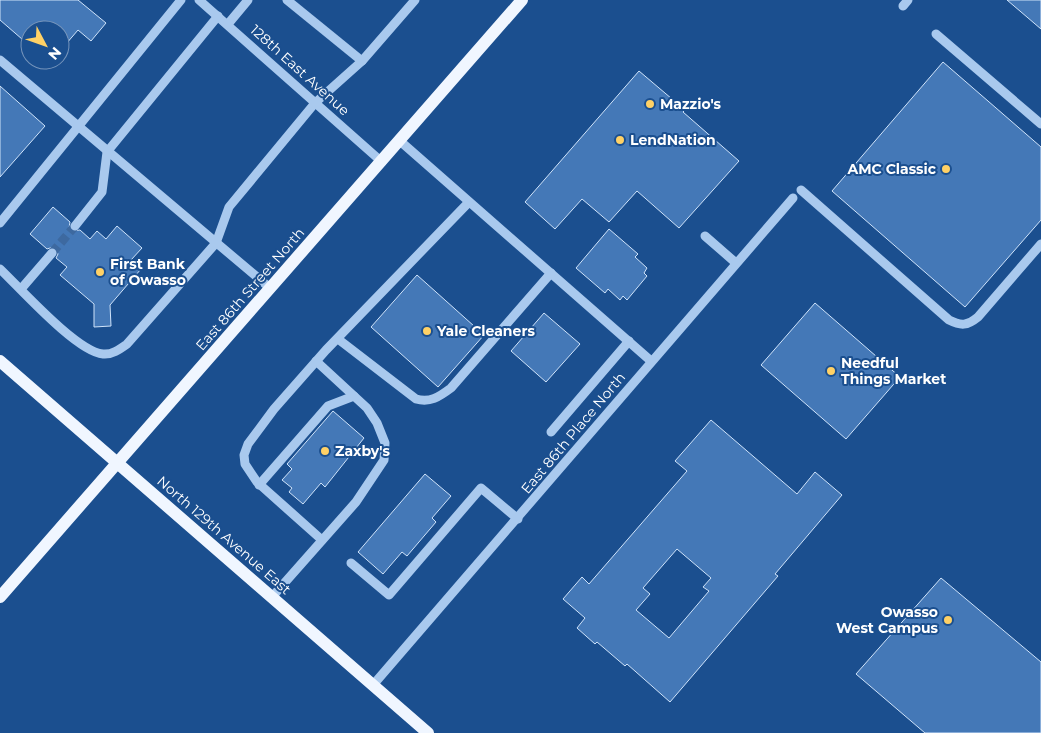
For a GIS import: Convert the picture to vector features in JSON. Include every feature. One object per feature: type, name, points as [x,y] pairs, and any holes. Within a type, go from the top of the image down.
[{"type":"main road","name":"East 86th Street North","points":[[0,597],[522,0]]},
{"type":"main road","name":"North 129th Avenue East","points":[[1,365],[117,462],[428,733]]},
{"type":"street","points":[[0,223],[181,0]]},
{"type":"street","name":"128th East Avenue","points":[[199,0],[382,162]]},
{"type":"street","points":[[228,24],[248,0]]},
{"type":"street","points":[[288,0],[362,61]]},
{"type":"street","points":[[0,269],[78,343],[103,354],[114,352],[127,344],[216,243],[230,207],[315,104],[362,61],[415,0]]},
{"type":"street","points":[[75,226],[102,192],[107,152],[218,16]]},
{"type":"street","points":[[936,34],[1041,124]]},
{"type":"street","points":[[0,60],[270,288]]},
{"type":"street","points":[[400,141],[651,361]]},
{"type":"street","points":[[801,190],[949,320],[960,325],[970,324],[978,317],[1041,244]]},
{"type":"street","name":"East 86th Place North","points":[[373,685],[518,519],[651,361],[794,198]]},
{"type":"street","points":[[322,540],[259,484],[245,464],[244,456],[248,444],[274,409],[326,350],[469,202]]},
{"type":"street","points":[[705,236],[736,263]]},
{"type":"street","points":[[21,289],[52,254]]},
{"type":"street","points":[[338,339],[416,400],[425,402],[438,398],[451,388],[551,273]]},
{"type":"street","points":[[550,432],[629,341]]},
{"type":"street","points":[[272,598],[356,502],[384,460],[385,443],[377,423],[367,408],[316,361]]},
{"type":"street","points":[[259,484],[328,406],[354,396]]},
{"type":"street","points":[[351,563],[389,595],[481,488],[518,519]]},
{"type":"building","points":[[0,0],[78,0],[106,23],[91,41],[78,30],[70,39],[70,20],[20,20],[20,37],[0,20]]},
{"type":"building","points":[[1007,0],[1041,0],[1041,29]]},
{"type":"building","name":"AMC Classic","points":[[943,62],[1041,147],[1041,220],[965,307],[832,191]]},
{"type":"building","points":[[639,71],[685,110],[683,112],[739,161],[679,228],[637,191],[609,222],[582,199],[555,229],[525,202]]},
{"type":"building","points":[[0,86],[45,126],[0,177]]},
{"type":"building","name":"First Bank of Owasso","points":[[53,207],[70,222],[69,228],[72,231],[80,230],[90,239],[97,231],[106,239],[117,226],[142,248],[131,260],[141,269],[110,305],[111,326],[94,327],[94,304],[60,275],[67,267],[56,258],[58,254],[56,249],[53,247],[47,249],[30,234]]},
{"type":"building","points":[[609,229],[638,254],[635,257],[647,268],[644,273],[647,276],[627,300],[623,296],[620,300],[608,289],[605,293],[576,268]]},
{"type":"building","name":"Yale Cleaners","points":[[417,275],[484,335],[438,387],[371,327]]},
{"type":"building","name":"Needful Things Market","points":[[815,303],[900,377],[846,439],[761,365]]},
{"type":"building","points":[[544,313],[580,344],[546,382],[511,351]]},
{"type":"building","name":"Zaxby's","points":[[333,411],[364,438],[325,487],[321,483],[303,504],[289,492],[292,488],[282,480],[292,469],[287,464]]},
{"type":"building","points":[[711,420],[797,494],[815,472],[842,495],[775,574],[778,576],[670,702],[627,664],[625,666],[577,628],[585,618],[563,599],[582,577],[589,584],[687,471],[675,461]],"holes":[[[677,549],[711,578],[703,587],[709,591],[669,638],[636,610],[650,594],[643,588]]]},
{"type":"building","points":[[425,474],[451,496],[432,518],[436,522],[407,556],[402,552],[383,574],[358,552]]},
{"type":"building","name":"Owasso West Campus","points":[[941,578],[1041,662],[1041,733],[925,733],[856,674]]},
{"type":"tunnel","points":[[52,253],[75,226]]},
{"type":"place","name":"Mazzio's","points":[[650,104]]},
{"type":"place","name":"LendNation","points":[[620,140]]},
{"type":"place","name":"AMC Classic","points":[[946,169]]},
{"type":"place","name":"First Bank of Owasso","points":[[100,272]]},
{"type":"place","name":"Yale Cleaners","points":[[427,331]]},
{"type":"place","name":"Needful Things Market","points":[[831,371]]},
{"type":"place","name":"Zaxby's","points":[[325,451]]},
{"type":"place","name":"Owasso West Campus","points":[[948,620]]}]
